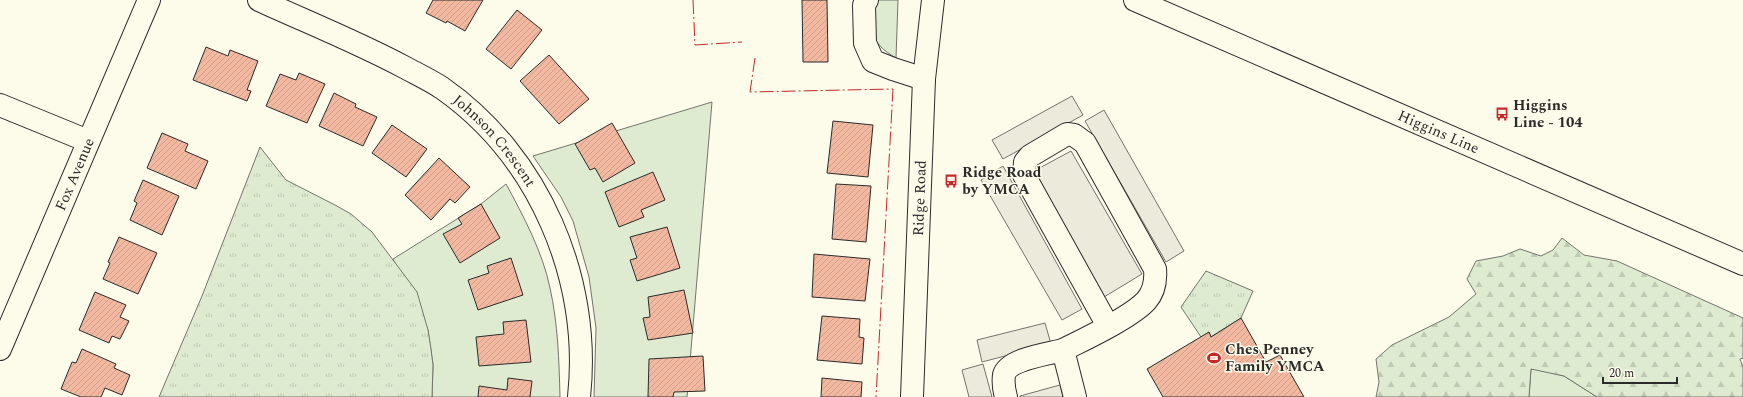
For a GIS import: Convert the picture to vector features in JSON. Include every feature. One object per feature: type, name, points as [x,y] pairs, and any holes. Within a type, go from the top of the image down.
[{"type":"street","name":"Fox Avenue","points":[[0,349],[149,0]]},
{"type":"street","name":"Johnson Crescent","points":[[258,0],[376,52],[441,87],[472,111],[521,167],[541,199],[556,231],[567,266],[575,301],[580,342],[579,397]]},
{"type":"street","points":[[867,0],[864,5],[865,43],[873,61],[924,79]]},
{"type":"street","name":"Ridge Road","points":[[912,397],[924,79],[933,0]]},
{"type":"street","name":"Higgins Line","points":[[1135,0],[1743,264]]},
{"type":"street","points":[[0,106],[88,141]]},
{"type":"street","points":[[1006,397],[1004,388],[1004,374],[1008,368],[1014,364],[1026,360],[1063,350],[1108,326],[1132,312],[1146,301],[1154,285],[1156,277],[1155,269],[1084,142],[1074,135],[1067,134],[1030,156],[1025,162],[1024,175],[1108,326]]},
{"type":"street","points":[[1063,350],[1074,397]]},
{"type":"green space","points":[[878,0],[898,0],[896,58],[881,47],[876,41],[874,35],[872,28],[876,2]]},
{"type":"green space","points":[[712,102],[687,397],[594,397],[596,328],[589,277],[573,221],[561,197],[533,156]]},
{"type":"green space","points":[[260,147],[286,180],[351,214],[372,232],[417,292],[428,330],[431,349],[433,365],[432,397],[159,397],[202,296]]},
{"type":"green space","points":[[506,184],[532,234],[547,275],[553,302],[559,356],[560,397],[432,397],[433,365],[428,330],[393,259],[481,204]]},
{"type":"green space","points":[[1562,238],[1584,255],[1617,261],[1743,318],[1743,358],[1740,359],[1743,367],[1743,397],[1597,397],[1564,376],[1531,369],[1529,397],[1376,397],[1379,382],[1376,359],[1392,345],[1449,317],[1476,294],[1467,279],[1476,261],[1503,256],[1520,249],[1541,256],[1553,250]]},
{"type":"green space","points":[[1206,271],[1253,291],[1241,318],[1211,337],[1209,332],[1201,337],[1181,307]]},
{"type":"green space","points":[[1531,368],[1564,376],[1597,397],[1529,397]]},
{"type":"shaded area","points":[[1072,96],[1083,115],[1003,159],[992,140]]},
{"type":"shaded area","points":[[1104,110],[1184,251],[1166,262],[1085,121]]},
{"type":"shaded area","points":[[1071,151],[1142,274],[1104,297],[1034,171]]},
{"type":"shaded area","points":[[1003,166],[1082,309],[1062,320],[981,180]]},
{"type":"shaded area","points":[[1045,323],[1051,344],[982,362],[977,340]]},
{"type":"shaded area","points":[[983,364],[992,397],[969,397],[962,370]]},
{"type":"shaded area","points":[[1060,385],[1063,397],[1020,397],[1020,396]]},
{"type":"building","points":[[433,0],[483,0],[465,31],[447,21],[446,23],[426,13]]},
{"type":"building","points":[[802,0],[827,0],[828,62],[803,62]]},
{"type":"building","points":[[517,10],[542,30],[511,69],[486,49]]},
{"type":"building","points":[[206,47],[228,56],[230,50],[258,61],[247,90],[251,91],[247,101],[193,80]]},
{"type":"building","points":[[549,55],[589,99],[559,124],[520,81]]},
{"type":"building","points":[[299,73],[325,84],[307,123],[266,106],[280,74],[296,80]]},
{"type":"building","points":[[334,93],[356,104],[355,107],[377,117],[363,146],[319,126]]},
{"type":"building","points":[[833,121],[873,125],[868,177],[827,173]]},
{"type":"building","points":[[612,123],[635,163],[603,182],[595,168],[590,170],[575,144]]},
{"type":"building","points":[[392,125],[427,149],[406,177],[372,153]]},
{"type":"building","points":[[162,133],[188,144],[185,151],[208,161],[196,189],[147,168]]},
{"type":"building","points":[[439,158],[470,187],[455,203],[450,199],[431,220],[405,195]]},
{"type":"building","points":[[653,172],[665,200],[641,210],[644,217],[619,227],[605,192]]},
{"type":"building","points":[[143,180],[179,196],[162,235],[130,220],[137,203],[134,201]]},
{"type":"building","points":[[836,184],[871,186],[866,242],[832,239]]},
{"type":"building","points":[[481,204],[500,238],[460,263],[443,234],[462,224],[458,218]]},
{"type":"building","points":[[667,227],[680,268],[637,281],[630,260],[637,258],[630,237]]},
{"type":"building","points":[[119,237],[157,253],[138,294],[103,279],[110,263],[108,262]]},
{"type":"building","points":[[814,254],[870,259],[865,301],[812,297]]},
{"type":"building","points":[[511,258],[523,295],[478,310],[468,280],[489,273],[487,266]]},
{"type":"building","points":[[684,290],[693,333],[648,340],[643,318],[650,317],[648,297]]},
{"type":"building","points":[[95,292],[126,305],[120,317],[129,321],[120,339],[112,336],[109,343],[79,330]]},
{"type":"building","points":[[822,316],[860,319],[859,337],[864,338],[862,364],[817,360]]},
{"type":"building","name":"Ches Penney Family YMCA","points":[[1241,318],[1266,362],[1280,355],[1304,397],[1163,397],[1147,369],[1209,332],[1211,337]]},
{"type":"building","points":[[526,320],[531,362],[479,366],[476,337],[504,334],[503,322]]},
{"type":"building","points":[[82,349],[116,364],[114,368],[130,375],[122,395],[105,388],[101,397],[81,397],[61,389],[72,362],[76,363]]},
{"type":"building","points":[[703,356],[705,391],[674,392],[673,397],[648,397],[649,359]]},
{"type":"building","points":[[508,378],[532,381],[530,397],[478,397],[479,386],[507,390]]},
{"type":"building","points":[[822,378],[862,382],[861,397],[821,397]]},
{"type":"power","points":[[693,0],[695,45],[742,42]]},
{"type":"power","points":[[755,58],[750,92],[893,89],[876,397]]},
{"type":"place","name":"Higgins Line - 104","points":[[1502,114]]},
{"type":"place","name":"Ridge Road by YMCA","points":[[951,181]]},
{"type":"place","name":"Ches Penney Family YMCA","points":[[1214,358]]}]
